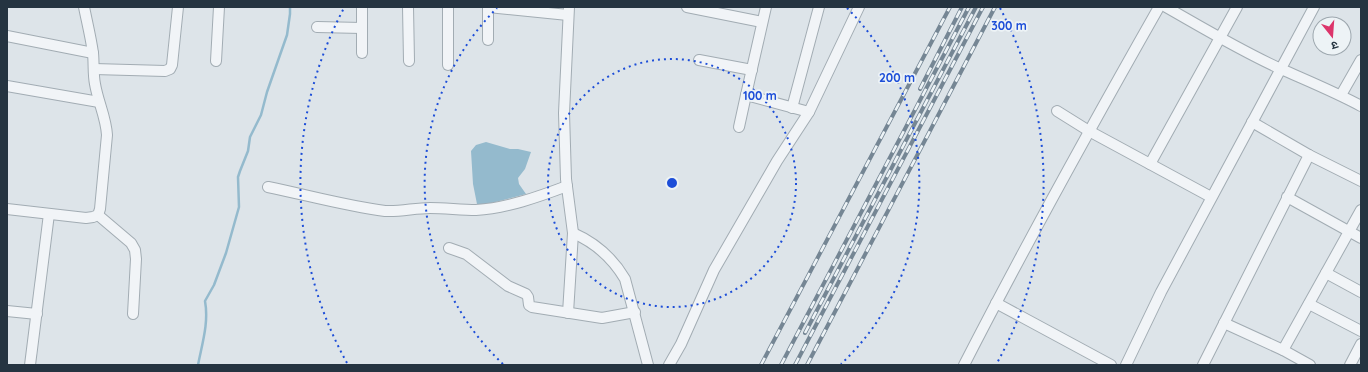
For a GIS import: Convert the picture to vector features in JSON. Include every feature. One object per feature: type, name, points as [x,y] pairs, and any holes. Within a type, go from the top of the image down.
[{"type":"street","points":[[84,7],[93,53],[95,82],[99,102],[107,125],[100,209],[98,215]]},
{"type":"street","points":[[94,69],[164,71],[170,69],[172,65],[178,7]]},
{"type":"street","points":[[216,61],[219,7]]},
{"type":"street","points":[[362,7],[362,53]]},
{"type":"street","points":[[408,7],[409,61]]},
{"type":"street","points":[[448,7],[448,65]]},
{"type":"street","points":[[488,40],[488,7],[568,11],[564,113],[567,186],[573,233],[568,313]]},
{"type":"street","points":[[687,7],[762,22]]},
{"type":"street","points":[[739,127],[766,7]]},
{"type":"street","points":[[792,108],[819,7]]},
{"type":"street","points":[[670,365],[714,270],[777,161],[808,112],[859,7]]},
{"type":"street","points":[[964,365],[1089,131],[1159,7]]},
{"type":"street","points":[[1166,7],[1220,38],[1280,69],[1341,95],[1361,106]]},
{"type":"street","points":[[1150,164],[1237,7]]},
{"type":"street","points":[[1126,365],[1161,292],[1314,7]]},
{"type":"street","points":[[317,27],[362,28]]},
{"type":"street","points":[[7,36],[93,53]]},
{"type":"street","points":[[699,60],[752,70]]},
{"type":"street","points":[[1341,95],[1361,60]]},
{"type":"street","points":[[7,86],[99,102]]},
{"type":"street","points":[[746,95],[808,112]]},
{"type":"street","points":[[1057,110],[1089,131],[1211,198]]},
{"type":"street","points":[[1252,122],[1309,155],[1361,181]]},
{"type":"street","points":[[1204,365],[1309,155]]},
{"type":"street","points":[[268,187],[385,211],[398,211],[430,208],[476,210],[495,208],[567,186]]},
{"type":"street","points":[[1287,197],[1361,238]]},
{"type":"street","points":[[7,209],[86,218],[98,215]]},
{"type":"street","points":[[1283,350],[1361,210]]},
{"type":"street","points":[[30,365],[49,214]]},
{"type":"street","points":[[98,215],[131,243],[135,250],[136,259],[133,314]]},
{"type":"street","points":[[573,233],[588,240],[602,250],[619,268],[625,279],[635,312],[648,365]]},
{"type":"street","points":[[449,248],[466,254],[508,286],[526,294],[532,307],[602,318],[635,312]]},
{"type":"street","points":[[1326,273],[1361,292]]},
{"type":"street","points":[[996,303],[1111,365]]},
{"type":"street","points":[[1309,304],[1361,331]]},
{"type":"street","points":[[7,311],[37,314]]},
{"type":"street","points":[[1224,323],[1283,350],[1310,365]]},
{"type":"street","points":[[1350,365],[1361,344]]},
{"type":"water","points":[[486,142],[510,149],[531,152],[525,169],[518,178],[519,184],[526,194],[484,205],[477,204],[473,184],[471,151],[476,145]]},
{"type":"waterway","points":[[198,365],[206,325],[205,301],[214,285],[226,253],[239,207],[238,177],[248,151],[250,137],[261,115],[267,92],[287,35],[290,7]]},
{"type":"railway","points":[[761,365],[950,7]]},
{"type":"railway","points":[[920,89],[962,7]]},
{"type":"railway","points":[[781,365],[969,7]]},
{"type":"railway","points":[[805,333],[976,7]]},
{"type":"railway","points":[[795,365],[983,7]]},
{"type":"railway","points":[[807,365],[995,7]]}]
